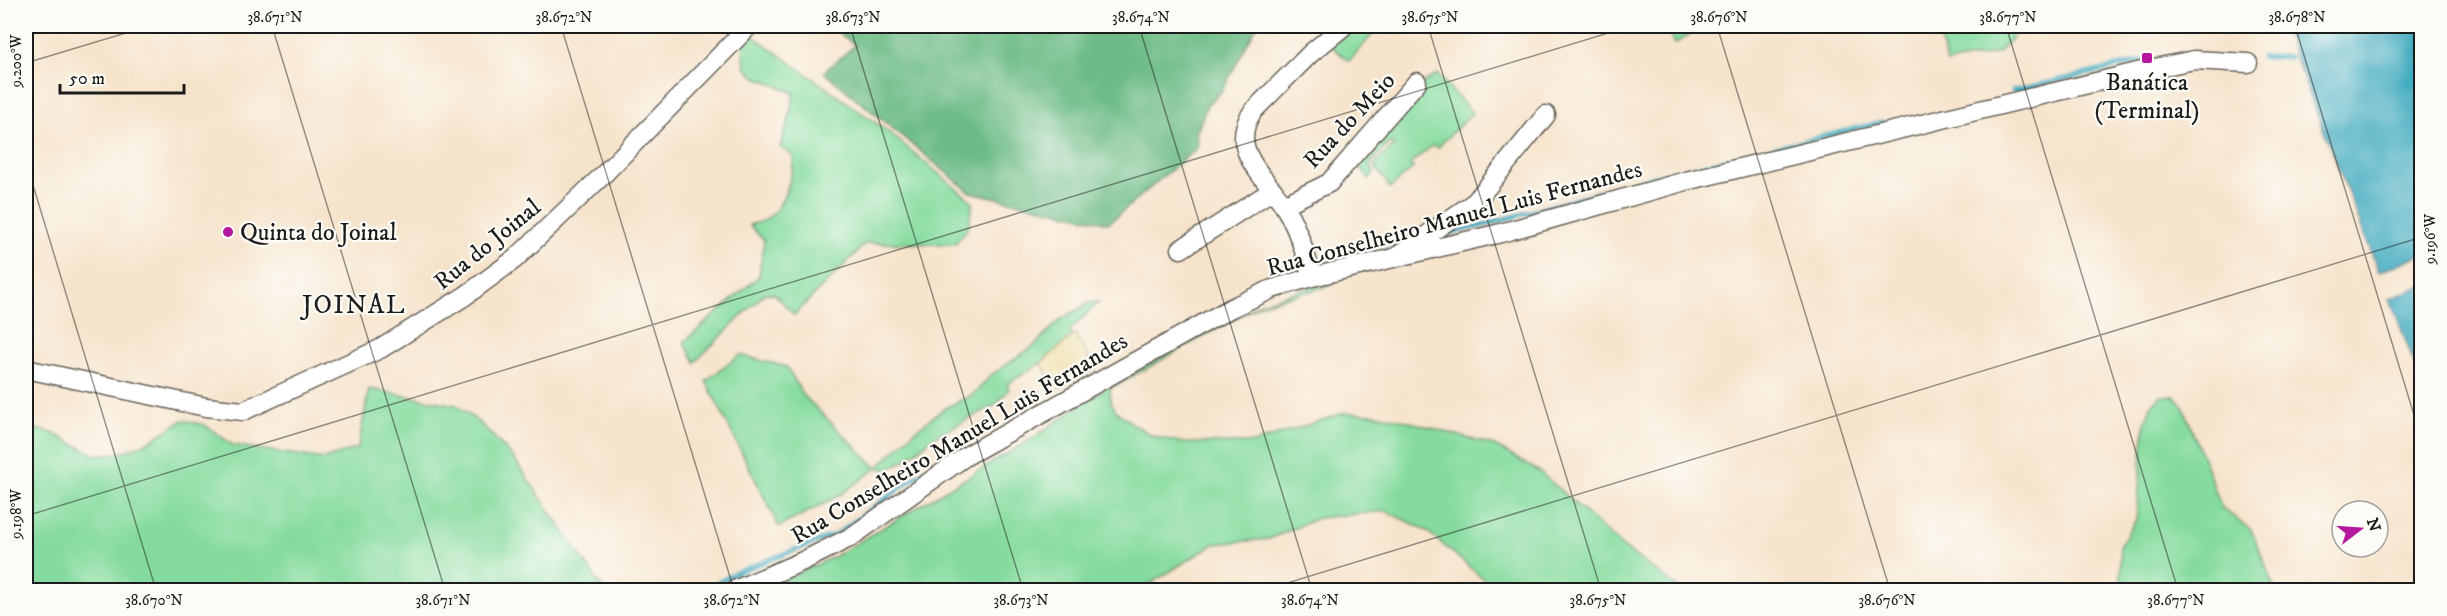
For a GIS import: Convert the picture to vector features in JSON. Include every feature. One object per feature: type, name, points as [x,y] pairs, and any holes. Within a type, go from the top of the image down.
[{"type":"street","name":"Rua do Joinal","points":[[26,369],[206,407],[243,411],[380,349],[465,296],[515,259],[602,176],[749,26]]},
{"type":"street","points":[[1312,277],[1302,243],[1284,205],[1246,150],[1244,136],[1247,121],[1253,111],[1311,53],[1344,26]]},
{"type":"street","name":"Rua Conselheiro Manuel Luis Fernandes","points":[[735,591],[841,542],[966,456],[1231,308],[1272,289],[1312,277],[1501,233],[1686,182],[2150,69],[2194,60],[2248,63]]},
{"type":"street","name":"Rua do Meio","points":[[1284,205],[1329,183],[1417,82]]},
{"type":"street","points":[[1394,258],[1475,202],[1546,115]]},
{"type":"street","points":[[1181,249],[1273,190]]},
{"type":"green space","points":[[829,26],[1257,26],[1222,91],[1207,105],[1196,134],[1198,147],[1109,223],[970,192],[824,72],[855,45]]},
{"type":"green space","points":[[1359,26],[1366,27],[1373,34],[1349,61],[1330,45]]},
{"type":"green space","points":[[1665,26],[1702,26],[1675,44]]},
{"type":"green space","points":[[1936,26],[2023,26],[1998,53],[1947,63]]},
{"type":"green space","points":[[753,36],[886,130],[973,202],[968,228],[955,244],[866,243],[794,315],[775,294],[765,293],[695,362],[684,342],[759,276],[764,240],[749,225],[766,219],[778,207],[792,172],[793,156],[780,147],[794,93],[754,76],[745,67],[743,46]]},
{"type":"green space","points":[[1437,74],[1472,113],[1437,148],[1433,145],[1410,164],[1413,168],[1390,188],[1374,165],[1394,146],[1391,142],[1370,164],[1374,173],[1369,179],[1354,160],[1420,85]]},
{"type":"green space","points":[[1328,281],[1329,286],[1261,304],[1110,389],[1111,401],[1116,411],[1153,436],[1184,443],[1254,443],[1343,413],[1375,414],[1404,420],[1495,446],[1540,472],[1623,547],[1681,590],[1511,590],[1486,581],[1427,531],[1386,511],[1318,518],[1269,539],[1214,544],[1140,590],[761,590],[835,556],[1027,442],[1111,384],[1261,303]]},
{"type":"green space","points":[[1099,302],[1070,330],[1072,337],[1041,363],[1007,384],[1009,389],[997,404],[934,437],[907,459],[886,470],[877,468],[916,430],[945,408],[974,394],[991,375],[1034,346],[1061,319],[1089,303]]},
{"type":"green space","points":[[740,355],[787,367],[803,395],[877,468],[840,495],[779,527],[706,381]]},
{"type":"green space","points":[[369,389],[456,405],[481,424],[512,456],[604,590],[26,590],[26,427],[50,432],[95,455],[119,453],[145,444],[183,420],[205,425],[233,445],[324,459],[358,448]]},
{"type":"green space","points":[[2161,396],[2175,396],[2184,408],[2222,508],[2251,530],[2276,590],[2126,590],[2121,579],[2120,545],[2136,520],[2145,423],[2151,406]]},
{"type":"sand","points":[[1075,334],[1090,360],[1088,362],[1090,365],[1093,364],[1096,370],[1057,391],[1041,363]]},
{"type":"water","points":[[2283,26],[2421,26],[2422,253],[2418,256],[2379,272]]},
{"type":"water","points":[[2421,286],[2421,382],[2390,299]]},
{"type":"waterway","points":[[2262,57],[2290,57]]},
{"type":"waterway","points":[[2013,91],[2146,60]]},
{"type":"waterway","points":[[1438,236],[1646,179],[1883,122]]},
{"type":"waterway","points":[[1358,257],[1396,248]]},
{"type":"waterway","points":[[1315,266],[1347,259]]},
{"type":"waterway","points":[[705,590],[737,572],[837,534],[915,477],[949,457]]},
{"type":"place","name":"Banática (Terminal)","points":[[2147,58]]},
{"type":"place","name":"Quinta do Joinal","points":[[228,232]]},
{"type":"district","name":"JOINAL","points":[[354,304]]}]
